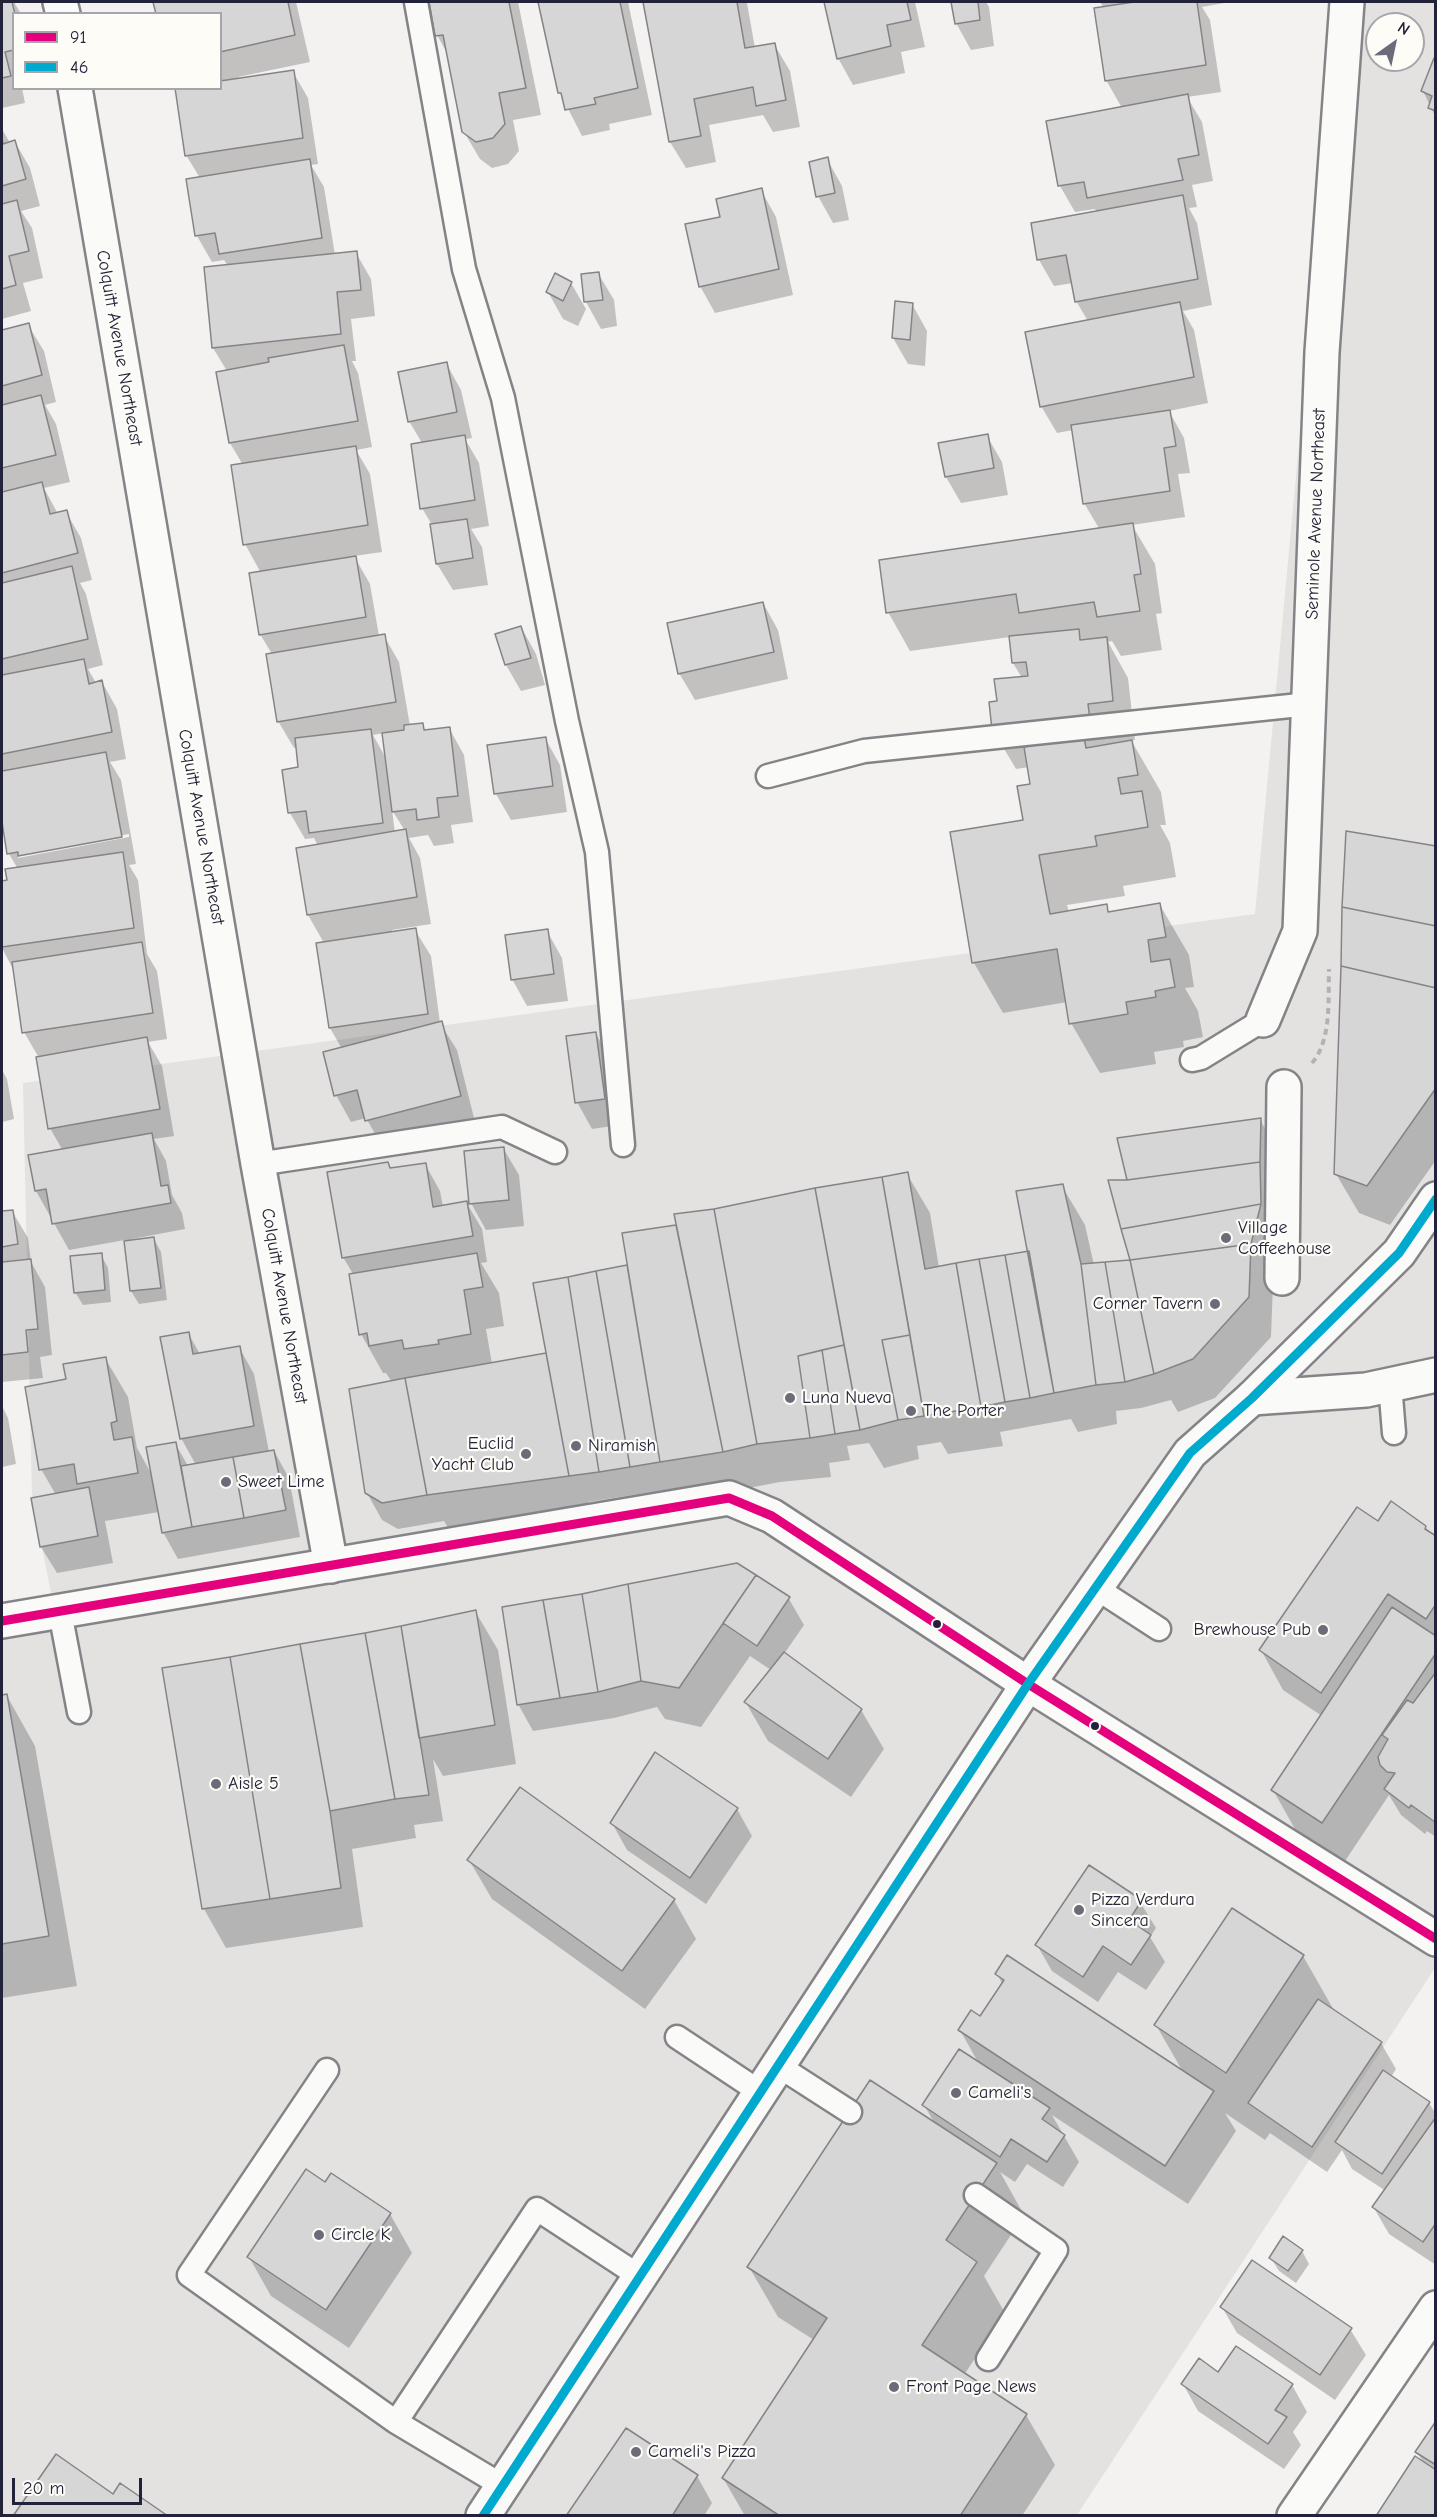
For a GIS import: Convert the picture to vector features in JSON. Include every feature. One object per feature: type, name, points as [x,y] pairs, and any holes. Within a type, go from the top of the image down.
[{"type":"main road","name":"Seminole Avenue Northeast","points":[[1263,1020],[1300,931],[1322,352],[1347,2]]},
{"type":"main road","name":"Colquitt Avenue Northeast","points":[[75,90],[258,1164],[331,1566]]},
{"type":"main road","points":[[1282,1278],[1284,1087]]},
{"type":"main road","points":[[483,2516],[1028,1684],[1190,1453],[1252,1398],[1399,1253],[1436,1199]]},
{"type":"main road","points":[[1252,1398],[1366,1390],[1436,1375]]},
{"type":"main road","points":[[2,1621],[729,1498],[772,1516],[1028,1684],[1436,1939]]},
{"type":"main road","points":[[1294,2516],[1436,2308]]},
{"type":"lane","points":[[416,2],[464,269],[503,398],[564,710],[597,852],[623,1145]]},
{"type":"lane","points":[[768,776],[864,751],[1309,704]]},
{"type":"lane","points":[[1192,1060],[1201,1058],[1263,1020]]},
{"type":"lane","points":[[258,1164],[502,1127],[555,1152]]},
{"type":"lane","points":[[1390,1384],[1394,1433]]},
{"type":"lane","points":[[1096,1588],[1159,1629]]},
{"type":"lane","points":[[60,1612],[79,1712]]},
{"type":"lane","points":[[677,2037],[760,2092]]},
{"type":"lane","points":[[777,2065],[850,2112]]},
{"type":"lane","points":[[327,2070],[189,2275],[396,2422],[503,2486]]},
{"type":"lane","points":[[976,2195],[1056,2250],[988,2359]]},
{"type":"lane","points":[[396,2422],[537,2209],[639,2276]]},
{"type":"shaded area","points":[[1347,2],[1435,2],[1435,1968],[1077,2515],[2,2515],[2,1611],[53,1603],[32,1497],[23,1083],[1255,914],[1337,38]]},
{"type":"building","points":[[2,2],[12,2],[14,12],[12,12],[12,50],[5,52],[11,76],[2,78]]},
{"type":"building","points":[[153,2],[288,2],[295,35],[222,52],[222,12],[156,12]]},
{"type":"building","points":[[429,2],[509,2],[526,88],[499,93],[505,124],[493,138],[476,142],[462,132],[443,35],[435,36]]},
{"type":"building","points":[[538,2],[620,2],[638,88],[594,98],[596,104],[565,110],[561,93],[558,93]]},
{"type":"building","points":[[643,2],[737,2],[745,48],[775,43],[786,100],[756,106],[753,87],[694,99],[701,136],[669,142]]},
{"type":"building","points":[[824,2],[907,2],[911,20],[887,25],[891,46],[837,59]]},
{"type":"building","points":[[951,2],[978,2],[980,20],[955,24]]},
{"type":"building","points":[[1134,2],[1197,2],[1206,65],[1105,81],[1094,8]]},
{"type":"building","points":[[1434,58],[1436,59],[1436,111],[1428,108],[1432,96],[1421,91]]},
{"type":"building","points":[[294,70],[303,138],[185,156],[175,90],[222,90],[222,81]]},
{"type":"building","points":[[1188,94],[1199,155],[1178,159],[1183,180],[1087,198],[1084,182],[1058,186],[1046,121]]},
{"type":"building","points":[[2,139],[3,144],[15,140],[26,179],[2,186]]},
{"type":"building","points":[[828,157],[835,193],[816,197],[809,162]]},
{"type":"building","points":[[310,159],[322,238],[219,254],[215,233],[195,236],[186,179]]},
{"type":"building","points":[[762,188],[779,269],[699,287],[685,224],[720,217],[716,199]]},
{"type":"building","points":[[1183,195],[1198,279],[1075,302],[1066,255],[1037,260],[1031,223]]},
{"type":"building","points":[[17,200],[29,251],[9,256],[16,285],[2,289],[2,204]]},
{"type":"building","points":[[357,251],[361,290],[337,292],[341,334],[212,348],[204,267]]},
{"type":"building","points":[[599,272],[603,300],[584,302],[581,274]]},
{"type":"building","points":[[555,273],[572,282],[563,301],[546,292]]},
{"type":"building","points":[[895,301],[913,303],[910,340],[892,338]]},
{"type":"building","points":[[1180,302],[1194,377],[1040,407],[1025,332]]},
{"type":"building","points":[[29,323],[42,375],[2,386],[2,330]]},
{"type":"building","points":[[344,345],[358,421],[229,443],[216,372],[269,362],[268,358]]},
{"type":"building","points":[[447,362],[457,412],[408,422],[398,372]]},
{"type":"building","points":[[41,395],[56,455],[2,468],[2,405]]},
{"type":"building","points":[[1170,410],[1176,446],[1164,448],[1170,491],[1083,504],[1071,425]]},
{"type":"building","points":[[988,434],[994,468],[945,477],[938,443]]},
{"type":"building","points":[[465,435],[475,500],[420,509],[411,444]]},
{"type":"building","points":[[356,446],[368,525],[243,545],[231,465]]},
{"type":"building","points":[[42,482],[50,514],[67,510],[78,553],[2,573],[2,492]]},
{"type":"building","points":[[467,519],[473,558],[436,564],[430,524]]},
{"type":"building","points":[[1133,523],[1141,574],[1134,575],[1140,611],[1097,617],[1094,602],[1019,613],[1016,594],[886,613],[879,560]]},
{"type":"building","points":[[356,556],[366,617],[259,635],[249,573]]},
{"type":"building","points":[[72,566],[88,639],[2,659],[2,583]]},
{"type":"building","points":[[763,602],[774,652],[678,674],[667,623]]},
{"type":"building","points":[[521,626],[531,658],[505,665],[495,634]]},
{"type":"building","points":[[1079,629],[1080,640],[1107,637],[1113,701],[1088,704],[1090,720],[992,730],[989,702],[997,701],[994,679],[1028,676],[1026,662],[1012,663],[1009,636]]},
{"type":"building","points":[[385,634],[396,702],[277,722],[266,654]]},
{"type":"building","points":[[84,659],[89,684],[102,680],[112,732],[2,754],[2,675]]},
{"type":"building","points":[[423,723],[424,730],[450,727],[458,796],[437,798],[439,817],[417,820],[416,809],[392,812],[382,733],[404,730],[404,725]]},
{"type":"building","points":[[371,729],[383,823],[309,833],[306,811],[288,813],[282,770],[298,767],[295,738]]},
{"type":"building","points":[[546,737],[553,786],[494,794],[487,745]]},
{"type":"building","points":[[1084,737],[1086,748],[1132,740],[1138,775],[1118,778],[1121,794],[1142,791],[1148,827],[1095,836],[1097,846],[1039,855],[1050,914],[1107,904],[1108,912],[1160,903],[1166,937],[1148,940],[1151,962],[1170,959],[1175,987],[1155,991],[1156,997],[1126,1002],[1128,1014],[1069,1024],[1057,949],[972,963],[950,832],[1023,820],[1017,786],[1030,784],[1024,747]]},
{"type":"building","points":[[106,752],[122,837],[18,856],[18,852],[7,854],[2,822],[2,771]]},
{"type":"building","points":[[406,829],[417,897],[307,915],[296,848]]},
{"type":"building","points":[[1346,831],[1436,846],[1436,926],[1342,907]]},
{"type":"building","points":[[123,852],[134,928],[2,947],[2,881],[7,880],[5,869]]},
{"type":"building","points":[[1342,907],[1436,926],[1436,988],[1341,966]]},
{"type":"building","points":[[416,928],[428,1014],[329,1028],[316,943]]},
{"type":"building","points":[[548,929],[554,974],[511,980],[505,935]]},
{"type":"building","points":[[142,942],[153,1013],[22,1033],[12,962]]},
{"type":"building","points":[[1341,966],[1436,988],[1436,1088],[1367,1186],[1334,1174]]},
{"type":"building","points":[[442,1021],[461,1096],[365,1121],[357,1090],[334,1096],[323,1052]]},
{"type":"building","points":[[596,1032],[605,1099],[575,1103],[566,1036]]},
{"type":"building","points":[[147,1037],[160,1109],[48,1129],[36,1057]]},
{"type":"building","points":[[1261,1118],[1260,1162],[1127,1180],[1117,1138]]},
{"type":"building","points":[[152,1133],[161,1186],[168,1185],[171,1203],[52,1224],[46,1189],[35,1191],[28,1155]]},
{"type":"building","points":[[504,1147],[509,1200],[469,1204],[464,1151]]},
{"type":"building","points":[[388,1162],[390,1168],[426,1163],[433,1207],[467,1201],[473,1236],[342,1258],[327,1172]]},
{"type":"building","points":[[1260,1162],[1261,1204],[1121,1229],[1108,1180],[1127,1180]]},
{"type":"building","points":[[908,1172],[925,1269],[956,1263],[981,1407],[924,1416],[882,1177]]},
{"type":"building","points":[[882,1177],[910,1335],[882,1340],[898,1420],[860,1430],[815,1188]]},
{"type":"building","points":[[1063,1184],[1081,1264],[1096,1385],[1054,1393],[1016,1191]]},
{"type":"building","points":[[815,1188],[844,1345],[798,1356],[810,1438],[757,1444],[714,1209]]},
{"type":"building","points":[[1261,1204],[1251,1244],[1130,1260],[1121,1229]]},
{"type":"building","points":[[714,1209],[757,1444],[723,1452],[674,1214]]},
{"type":"building","points":[[13,1210],[18,1244],[2,1247],[2,1211]]},
{"type":"building","points":[[676,1225],[723,1452],[660,1462],[622,1233]]},
{"type":"building","points":[[154,1237],[161,1288],[130,1291],[124,1241]]},
{"type":"building","points":[[1251,1244],[1249,1297],[1193,1359],[1154,1374],[1130,1260]]},
{"type":"building","points":[[1029,1251],[1054,1393],[1030,1398],[1005,1255]]},
{"type":"building","points":[[102,1253],[105,1290],[74,1293],[70,1256]]},
{"type":"building","points":[[477,1253],[483,1287],[464,1290],[471,1334],[438,1340],[439,1344],[404,1349],[402,1340],[369,1346],[367,1333],[359,1335],[349,1274]]},
{"type":"building","points":[[1005,1255],[1030,1398],[1005,1402],[979,1259]]},
{"type":"building","points":[[31,1259],[38,1329],[26,1330],[28,1352],[2,1355],[2,1262]]},
{"type":"building","points":[[979,1259],[1005,1402],[981,1407],[956,1263]]},
{"type":"building","points":[[1130,1260],[1154,1374],[1125,1382],[1105,1262]]},
{"type":"building","points":[[1105,1262],[1125,1382],[1096,1385],[1081,1264]]},
{"type":"building","points":[[627,1265],[660,1462],[630,1467],[596,1271]]},
{"type":"building","points":[[596,1271],[630,1467],[599,1472],[568,1277]]},
{"type":"building","points":[[568,1277],[599,1472],[569,1476],[533,1283]]},
{"type":"building","points":[[189,1332],[193,1354],[240,1346],[254,1426],[180,1439],[160,1337]]},
{"type":"building","points":[[910,1335],[924,1416],[898,1420],[882,1340]]},
{"type":"building","points":[[844,1345],[860,1430],[835,1434],[822,1350]]},
{"type":"building","points":[[822,1350],[835,1434],[810,1438],[798,1356]]},
{"type":"building","points":[[546,1353],[569,1476],[427,1495],[405,1378]]},
{"type":"building","points":[[106,1357],[117,1421],[111,1423],[114,1440],[132,1437],[138,1473],[77,1484],[74,1464],[39,1470],[25,1387],[66,1379],[63,1364]]},
{"type":"building","points":[[405,1378],[427,1495],[382,1503],[365,1493],[349,1389]]},
{"type":"building","points":[[176,1442],[192,1527],[162,1533],[146,1447]]},
{"type":"building","points":[[274,1450],[286,1510],[244,1518],[233,1457]]},
{"type":"building","points":[[233,1457],[244,1518],[192,1527],[181,1466]]},
{"type":"building","points":[[89,1487],[98,1536],[40,1547],[31,1498]]},
{"type":"building","points":[[1391,1501],[1436,1536],[1436,1604],[1426,1619],[1388,1594],[1321,1693],[1259,1650],[1357,1507],[1378,1521]]},
{"type":"building","points":[[737,1563],[756,1575],[679,1688],[641,1681],[628,1584]]},
{"type":"building","points":[[756,1575],[790,1597],[757,1646],[723,1623]]},
{"type":"building","points":[[628,1584],[641,1681],[598,1692],[582,1594]]},
{"type":"building","points":[[582,1594],[598,1692],[560,1698],[543,1600]]},
{"type":"building","points":[[543,1600],[560,1698],[517,1705],[502,1607]]},
{"type":"building","points":[[1392,1607],[1436,1636],[1436,1653],[1322,1823],[1271,1790]]},
{"type":"building","points":[[476,1610],[495,1725],[419,1738],[401,1626]]},
{"type":"building","points":[[401,1626],[429,1795],[395,1799],[365,1633]]},
{"type":"building","points":[[365,1633],[395,1799],[330,1811],[300,1644]]},
{"type":"building","points":[[300,1644],[330,1811],[341,1888],[270,1899],[230,1657]]},
{"type":"building","points":[[784,1652],[862,1709],[828,1759],[744,1702]]},
{"type":"building","name":"Aisle 5","points":[[230,1657],[270,1899],[202,1909],[162,1668]]},
{"type":"building","points":[[1436,1672],[1435,1822],[1411,1805],[1409,1808],[1384,1789],[1395,1773],[1387,1772],[1380,1765],[1378,1757],[1388,1739],[1382,1735],[1407,1700],[1413,1703]]},
{"type":"building","points":[[7,1694],[49,1936],[2,1944],[2,1695]]},
{"type":"building","points":[[655,1752],[738,1808],[690,1878],[610,1823]]},
{"type":"building","points":[[520,1787],[675,1899],[622,1971],[467,1860]]},
{"type":"building","points":[[1089,1865],[1142,1900],[1129,1920],[1151,1935],[1131,1965],[1103,1946],[1083,1977],[1035,1945]]},
{"type":"building","points":[[1232,1908],[1304,1955],[1226,2073],[1154,2025]]},
{"type":"building","points":[[1007,1955],[1214,2091],[1165,2166],[958,2030],[971,2010],[980,2016],[1004,1980],[995,1974]]},
{"type":"building","points":[[1318,1999],[1382,2042],[1312,2147],[1248,2103]]},
{"type":"building","points":[[959,2049],[1050,2108],[1042,2119],[1065,2135],[1047,2162],[1011,2139],[1000,2157],[922,2105]]},
{"type":"building","points":[[1383,2070],[1430,2102],[1382,2174],[1335,2142]]},
{"type":"building","points":[[870,2080],[997,2163],[946,2240],[977,2262],[922,2345],[1027,2414],[960,2516],[780,2516],[722,2478],[827,2318],[747,2267]]},
{"type":"building","points":[[1436,2117],[1436,2223],[1423,2242],[1372,2207]]},
{"type":"building","name":"Circle K","points":[[306,2169],[325,2182],[331,2173],[391,2213],[326,2310],[247,2257]]},
{"type":"building","points":[[1283,2236],[1303,2250],[1288,2271],[1269,2258]]},
{"type":"building","points":[[1252,2260],[1352,2328],[1320,2375],[1220,2307]]},
{"type":"building","points":[[1236,2346],[1293,2384],[1275,2410],[1287,2417],[1268,2444],[1181,2384],[1199,2358],[1218,2372]]},
{"type":"building","points":[[1436,2421],[1436,2465],[1415,2452]]},
{"type":"building","name":"Cameli's Pizza","points":[[626,2428],[698,2475],[672,2516],[566,2516]]},
{"type":"building","points":[[56,2454],[113,2494],[120,2483],[168,2516],[13,2516]]},
{"type":"building","points":[[1415,2456],[1436,2470],[1436,2516],[1376,2516]]},
{"type":"transit line","name":"46","points":[[483,2516],[1028,1684],[1190,1453],[1252,1398],[1399,1253],[1436,1199]]},
{"type":"transit line","name":"91","points":[[2,1621],[729,1498],[772,1516],[1028,1684],[1436,1939]]},
{"type":"place","name":"Village Coffeehouse","points":[[1226,1238]]},
{"type":"place","name":"Corner Tavern","points":[[1215,1304]]},
{"type":"place","name":"Luna Nueva","points":[[790,1398]]},
{"type":"place","name":"The Porter","points":[[911,1411]]},
{"type":"place","name":"Niramish","points":[[576,1446]]},
{"type":"place","name":"Euclid Yacht Club","points":[[526,1454]]},
{"type":"place","name":"Sweet Lime","points":[[226,1482]]},
{"type":"place","name":"Brewhouse Pub","points":[[1323,1630]]},
{"type":"place","name":"Aisle 5","points":[[216,1784]]},
{"type":"place","name":"Pizza Verdura Sincera","points":[[1079,1910]]},
{"type":"place","name":"Cameli's","points":[[956,2093]]},
{"type":"place","name":"Circle K","points":[[319,2235]]},
{"type":"place","name":"Front Page News","points":[[894,2387]]},
{"type":"place","name":"Cameli's Pizza","points":[[636,2452]]}]
